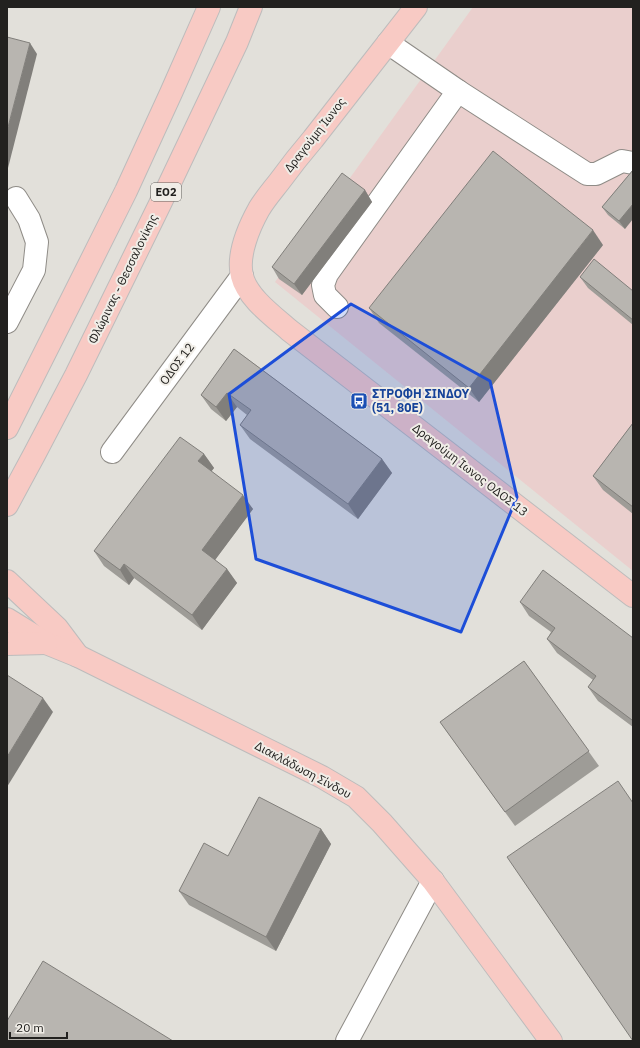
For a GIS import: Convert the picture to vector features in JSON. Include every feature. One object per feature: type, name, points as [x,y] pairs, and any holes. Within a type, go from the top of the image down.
[{"type":"main road","points":[[8,425],[126,191],[209,7]]},
{"type":"main road","name":"Φλώρινας - Θεσσαλονίκης","points":[[7,505],[79,368],[156,213],[237,42],[251,7]]},
{"type":"main road","points":[[237,42],[256,7]]},
{"type":"main road","name":"Δραγούμη Ίωνος","points":[[242,276],[241,260],[246,238],[260,207],[416,7]]},
{"type":"main road","name":"Δραγούμη Ίωνος ΟΔΟΣ 13","points":[[242,276],[253,295],[267,311],[289,330],[633,596]]},
{"type":"main road","points":[[7,581],[57,628],[78,656]]},
{"type":"main road","points":[[7,619],[46,643]]},
{"type":"main road","points":[[7,644],[46,643]]},
{"type":"main road","name":"Διακλάδωση Σίνδου","points":[[46,643],[78,656],[322,777],[356,797],[382,823],[433,881],[551,1041]]},
{"type":"street","points":[[388,43],[458,91],[587,174],[596,174],[622,161],[633,163]]},
{"type":"street","points":[[337,307],[325,295],[323,285],[327,274],[458,91]]},
{"type":"street","points":[[7,322],[34,270],[37,242],[29,219],[16,198]]},
{"type":"street","name":"ΟΔΟΣ 12","points":[[112,452],[242,276]]},
{"type":"street","points":[[347,1041],[433,881]]},
{"type":"highlighted area","points":[[351,304],[490,381],[517,497],[461,632],[256,559],[229,394]]},
{"type":"shaded area","points":[[473,7],[633,7],[633,571],[275,282]]},
{"type":"building","points":[[7,37],[30,43],[7,131]]},
{"type":"building","points":[[493,151],[593,230],[469,388],[369,308]]},
{"type":"building","points":[[633,170],[633,204],[619,221],[602,207]]},
{"type":"building","points":[[342,173],[365,190],[294,284],[272,267]]},
{"type":"building","points":[[594,259],[633,291],[633,320],[580,277]]},
{"type":"building","points":[[234,349],[382,459],[348,504],[240,425],[251,410],[227,393],[216,407],[201,395]]},
{"type":"building","points":[[633,423],[633,507],[593,476]]},
{"type":"building","points":[[180,437],[204,454],[198,461],[243,495],[202,550],[227,569],[192,615],[124,564],[120,570],[94,551]]},
{"type":"building","points":[[543,570],[633,638],[632,720],[588,687],[596,676],[547,639],[555,628],[520,602]]},
{"type":"building","points":[[524,661],[589,751],[505,812],[440,722]]},
{"type":"building","points":[[7,675],[43,698],[7,757]]},
{"type":"building","points":[[618,781],[633,803],[633,1041],[507,857]]},
{"type":"building","points":[[259,797],[321,829],[266,937],[179,891],[204,843],[228,856]]},
{"type":"building","points":[[43,961],[173,1041],[7,1041],[7,1021]]},
{"type":"place","name":"ΣΤΡΟΦΗ ΣΙΝΔΟΥ (51, 80Ε)","points":[[359,401]]}]
